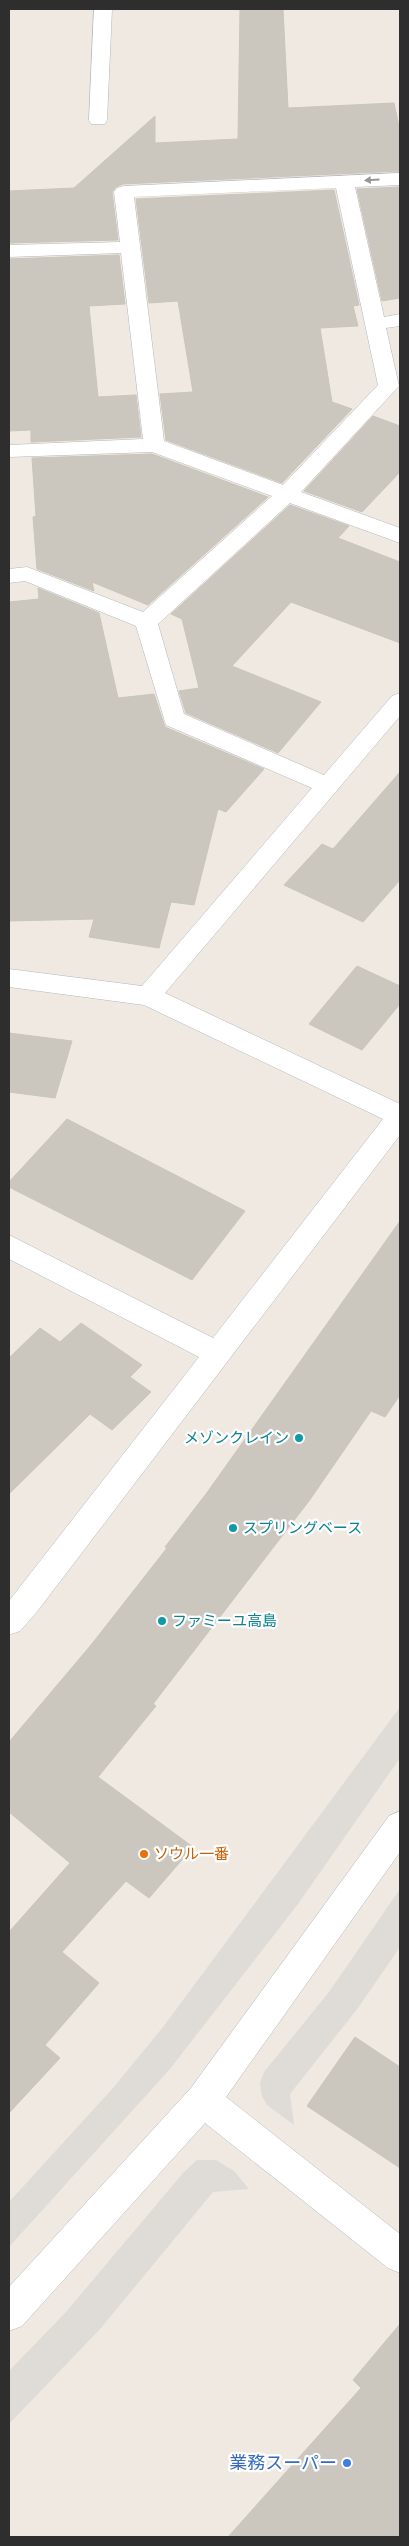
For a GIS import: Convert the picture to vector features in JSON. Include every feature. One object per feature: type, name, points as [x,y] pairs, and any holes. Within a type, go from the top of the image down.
[{"type":"street","points":[[98,120],[103,9]]},
{"type":"street","points":[[154,445],[124,192],[400,179]]},
{"type":"street","points":[[146,622],[286,495],[389,386],[344,182]]},
{"type":"street","points":[[9,251],[132,247]]},
{"type":"street","points":[[376,324],[400,320]]},
{"type":"street","points":[[9,451],[154,445],[400,536]]},
{"type":"street","points":[[9,576],[27,574],[146,622]]},
{"type":"street","points":[[146,622],[174,720],[328,786]]},
{"type":"street","points":[[148,996],[400,701]]},
{"type":"street","points":[[9,978],[148,996],[400,1116],[25,1604],[9,1622]]},
{"type":"street","points":[[9,1246],[217,1353]]},
{"type":"street","points":[[9,2313],[203,2100],[400,1826]]},
{"type":"street","points":[[203,2100],[400,2256]]},
{"type":"shaded area","points":[[400,1707],[400,1758],[298,1904],[170,2069],[9,2247],[9,2202],[113,2088],[163,2027]]},
{"type":"shaded area","points":[[400,1889],[400,1947],[358,2008],[290,2094],[294,2125],[267,2105],[262,2096],[260,2083],[264,2072],[329,1992]]},
{"type":"shaded area","points":[[197,2160],[216,2160],[234,2171],[249,2189],[213,2192],[101,2328],[9,2424],[9,2371],[66,2312],[183,2173]]},
{"type":"building","points":[[240,9],[283,9],[288,108],[394,103],[400,131],[400,171],[123,184],[116,187],[112,192],[118,240],[9,243],[9,191],[74,188],[155,116],[155,143],[238,139]]},
{"type":"building","points":[[400,187],[400,298],[382,301],[357,189]]},
{"type":"building","points":[[334,190],[359,305],[353,306],[358,326],[320,328],[332,402],[352,409],[282,483],[166,440],[160,394],[193,392],[178,301],[149,303],[136,199]]},
{"type":"building","points":[[119,255],[125,304],[89,306],[98,397],[136,395],[141,437],[31,442],[31,430],[9,431],[9,259]]},
{"type":"building","points":[[373,416],[400,426],[400,472],[362,512],[304,491]]},
{"type":"building","points":[[152,454],[268,497],[148,605],[92,582],[94,591],[37,569],[33,517],[36,516],[32,458]]},
{"type":"building","points":[[290,505],[349,526],[338,538],[400,562],[400,643],[291,602],[232,666],[321,702],[278,753],[186,713],[179,691],[199,688],[182,619],[171,614]]},
{"type":"building","points":[[38,588],[99,613],[118,698],[154,694],[165,727],[264,769],[226,812],[218,809],[194,905],[171,902],[159,948],[89,937],[94,919],[9,921],[9,602],[39,599]]},
{"type":"building","points":[[400,772],[400,880],[363,922],[284,885],[322,844],[333,849]]},
{"type":"building","points":[[357,966],[400,986],[400,1004],[362,1050],[309,1024]]},
{"type":"building","points":[[9,1033],[72,1041],[55,1098],[9,1092]]},
{"type":"building","points":[[67,1119],[245,1211],[192,1280],[9,1187],[9,1182]]},
{"type":"building","points":[[400,1221],[400,1395],[385,1417],[371,1411],[309,1501],[153,1704],[156,1706],[98,1777],[193,1847],[149,1898],[126,1881],[62,1952],[99,1983],[45,2045],[60,2058],[9,2113],[9,1932],[70,1863],[9,1812],[9,1742],[91,1645],[167,1548],[165,1547],[206,1494]]},
{"type":"building","points":[[81,1323],[142,1365],[130,1377],[151,1392],[112,1430],[90,1414],[9,1494],[9,1358],[40,1328],[60,1342]]},
{"type":"building","points":[[355,2037],[400,2067],[400,2168],[307,2106]]},
{"type":"building","name":"業務スーパー","points":[[400,2324],[400,2537],[228,2537],[361,2388],[353,2380]]},
{"type":"place","name":"メゾンクレイン","points":[[299,1438]]},
{"type":"place","name":"スプリングベース","points":[[233,1528]]},
{"type":"place","name":"ファミーユ高島","points":[[162,1621]]},
{"type":"place","name":"ソウル一番","points":[[144,1854]]},
{"type":"place","name":"業務スーパー","points":[[347,2463]]}]
